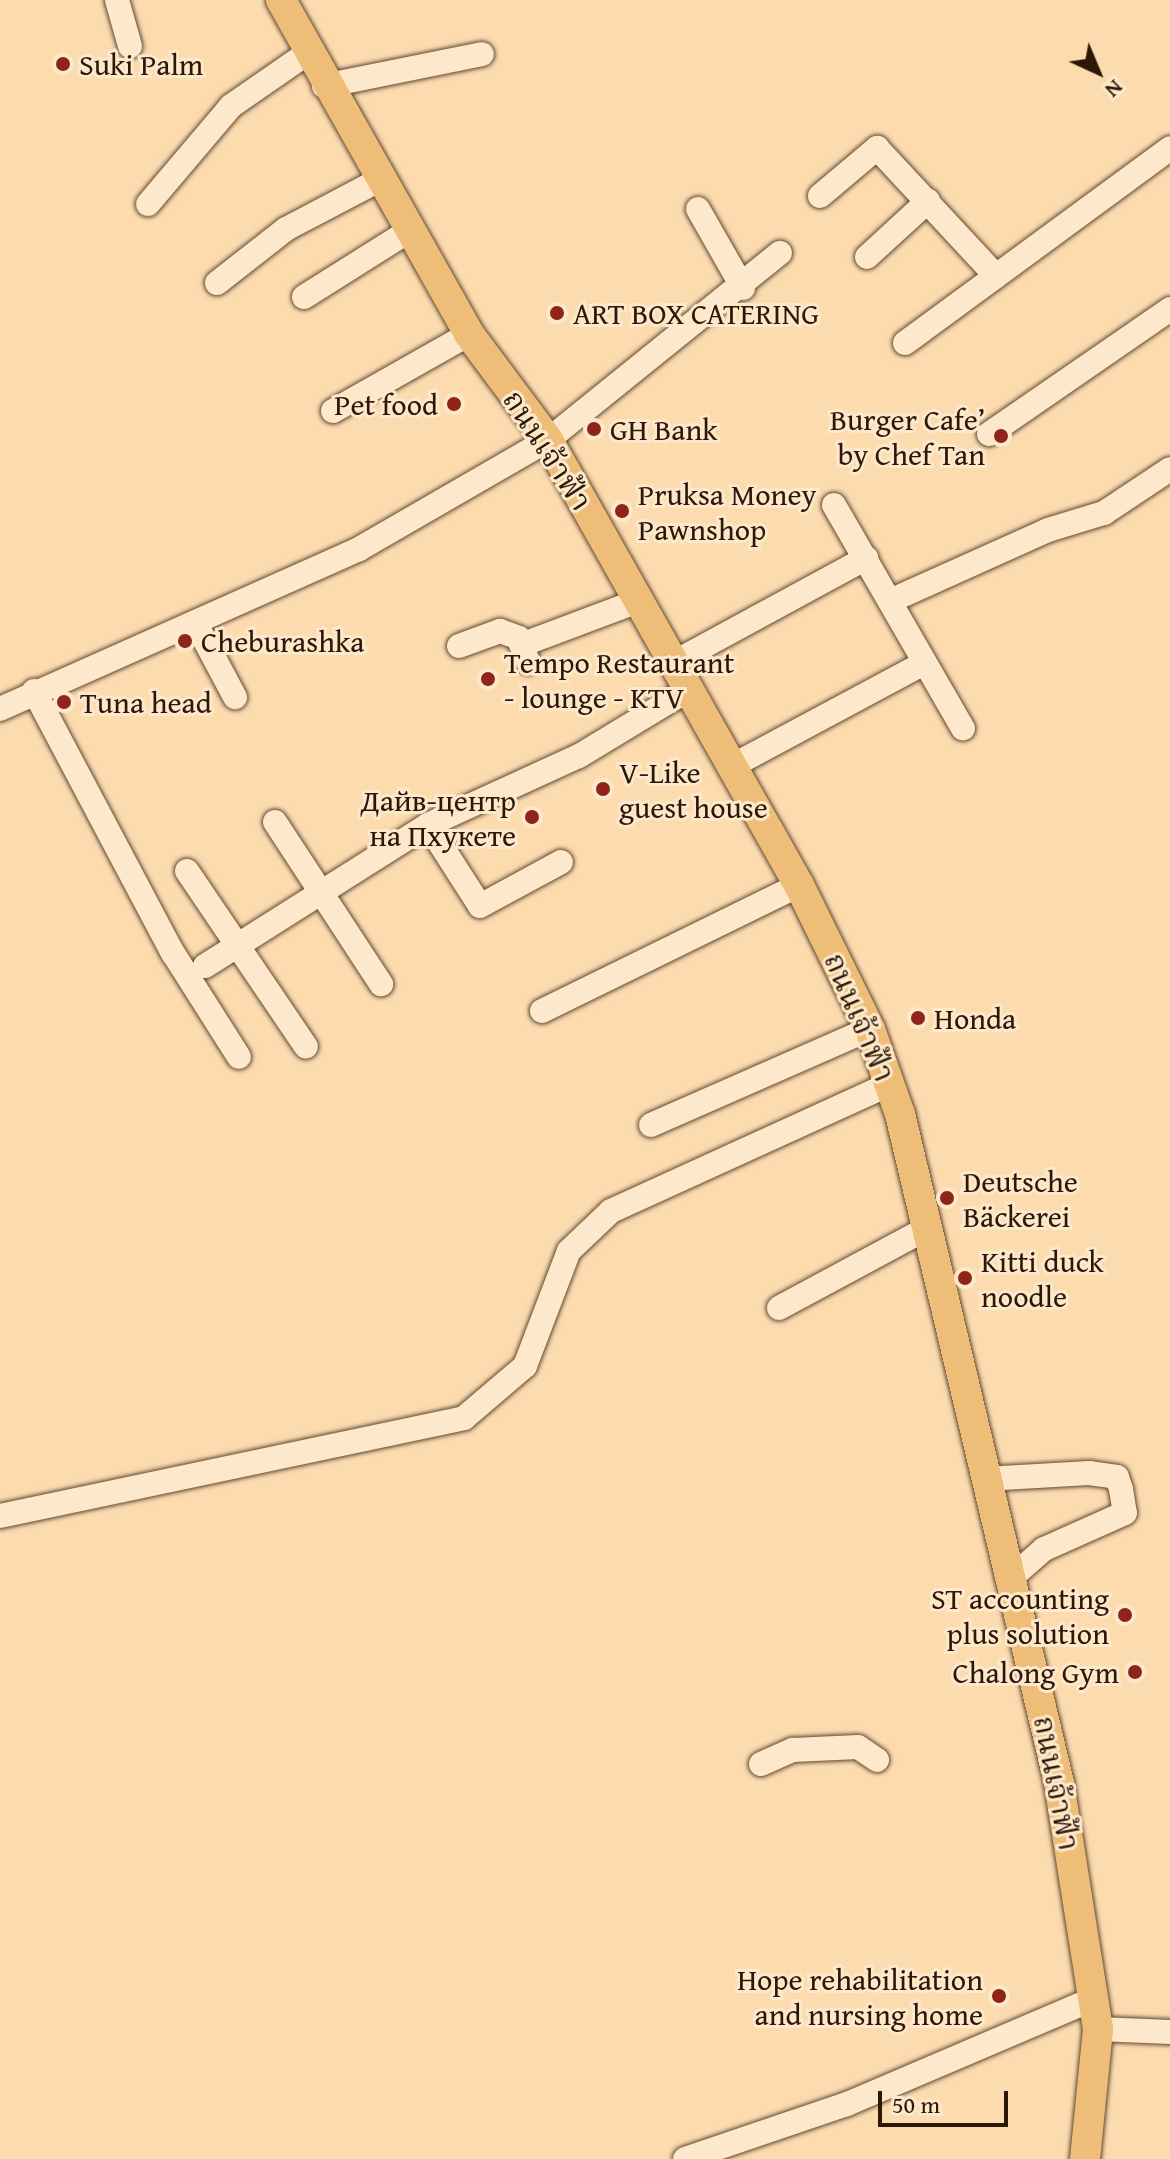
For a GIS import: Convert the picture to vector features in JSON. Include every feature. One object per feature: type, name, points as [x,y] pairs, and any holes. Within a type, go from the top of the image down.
[{"type":"main road","name":"ถนนเจ้าฟ้า","points":[[281,0],[324,86],[469,334],[548,440],[688,690],[734,765],[799,885],[870,1029],[890,1084],[1059,1783],[1098,2029],[1085,2159]]},
{"type":"street","points":[[117,0],[130,46]]},
{"type":"street","points":[[148,204],[231,106],[306,54]]},
{"type":"street","points":[[324,86],[482,54]]},
{"type":"street","points":[[820,196],[877,148],[996,276]]},
{"type":"street","points":[[905,343],[1170,148]]},
{"type":"street","points":[[217,283],[286,229],[379,180]]},
{"type":"street","points":[[867,257],[928,201]]},
{"type":"street","points":[[698,209],[743,288]]},
{"type":"street","points":[[304,297],[409,231]]},
{"type":"street","points":[[0,709],[34,691],[196,624],[359,549],[548,440],[743,288],[780,253]]},
{"type":"street","points":[[989,434],[1170,309]]},
{"type":"street","points":[[333,411],[469,334]]},
{"type":"street","points":[[890,601],[1048,530],[1104,513],[1170,469]]},
{"type":"street","points":[[834,505],[963,728]]},
{"type":"street","points":[[673,663],[866,558]]},
{"type":"street","points":[[459,646],[500,631],[524,653],[638,601]]},
{"type":"street","points":[[196,624],[235,697]]},
{"type":"street","points":[[734,765],[924,663]]},
{"type":"street","points":[[205,966],[320,890],[428,825],[579,756],[688,690]]},
{"type":"street","points":[[34,691],[173,953],[239,1057]]},
{"type":"street","points":[[275,822],[381,984]]},
{"type":"street","points":[[428,825],[480,906],[561,862]]},
{"type":"street","points":[[187,871],[306,1047]]},
{"type":"street","points":[[542,1011],[799,885]]},
{"type":"street","points":[[651,1125],[870,1029]]},
{"type":"street","points":[[0,1516],[464,1418],[525,1366],[569,1251],[611,1211],[890,1084]]},
{"type":"street","points":[[779,1308],[926,1229]]},
{"type":"street","points":[[985,1479],[1089,1473],[1117,1477],[1121,1489],[1125,1513],[1044,1549],[1011,1578]]},
{"type":"street","points":[[761,1764],[793,1750],[858,1747],[877,1760]]},
{"type":"street","points":[[685,2159],[847,2104],[1095,1998]]},
{"type":"street","points":[[1098,2029],[1170,2032]]},
{"type":"place","name":"Suki Palm","points":[[63,64]]},
{"type":"place","name":"ART BOX CATERING","points":[[557,313]]},
{"type":"place","name":"Pet food","points":[[454,404]]},
{"type":"place","name":"GH Bank","points":[[594,429]]},
{"type":"place","name":"Burger Cafe’ by Chef Tan","points":[[1001,436]]},
{"type":"place","name":"Pruksa Money Pawnshop","points":[[622,511]]},
{"type":"place","name":"Cheburashka","points":[[185,641]]},
{"type":"place","name":"Tempo Restaurant - lounge - KTV","points":[[488,679]]},
{"type":"place","name":"Tuna head","points":[[64,702]]},
{"type":"place","name":"V-Like guest house","points":[[603,789]]},
{"type":"place","name":"Дайв-центр на Пхукете","points":[[532,817]]},
{"type":"place","name":"Honda","points":[[918,1018]]},
{"type":"place","name":"Deutsche Bäckerei","points":[[947,1198]]},
{"type":"place","name":"Kitti duck noodle","points":[[965,1278]]},
{"type":"place","name":"ST accounting plus solution","points":[[1125,1615]]},
{"type":"place","name":"Chalong Gym","points":[[1135,1672]]},
{"type":"place","name":"Hope rehabilitation and nursing home","points":[[999,1996]]}]
